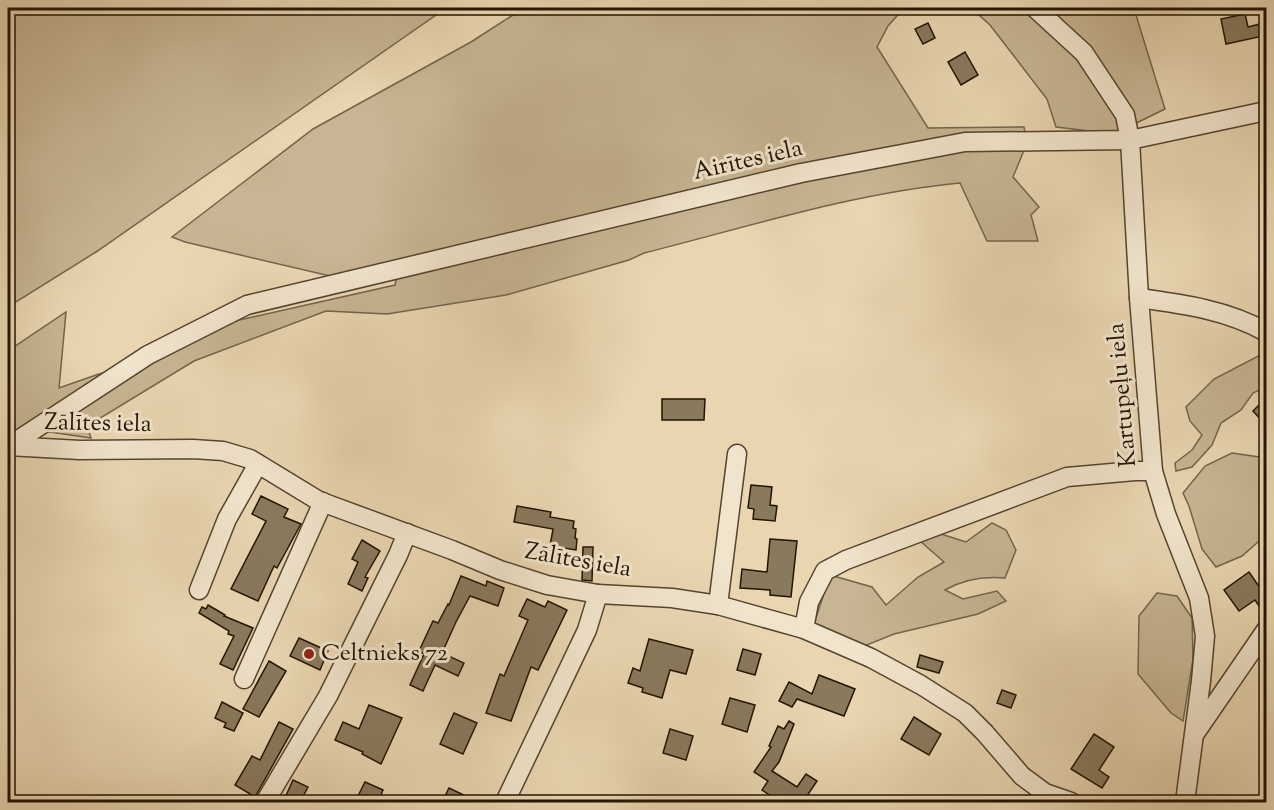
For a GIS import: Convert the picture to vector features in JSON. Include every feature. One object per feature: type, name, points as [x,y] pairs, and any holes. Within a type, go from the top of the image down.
[{"type":"street","name":"Kartupeļu iela","points":[[1035,8],[1084,53],[1125,115],[1130,140],[1139,298],[1153,471],[1166,514],[1199,598],[1205,636],[1185,802]]},
{"type":"street","name":"Airītes iela","points":[[8,446],[148,355],[247,305],[790,176],[954,144],[1130,140],[1266,111]]},
{"type":"street","points":[[1139,298],[1196,306],[1248,322],[1266,332]]},
{"type":"street","name":"Zālītes iela","points":[[8,446],[80,450],[223,451],[250,459],[323,502],[500,570],[547,585],[598,594],[672,598],[718,605],[804,629],[871,658],[921,685],[965,713],[1022,776],[1045,792],[1071,802]]},
{"type":"street","points":[[718,605],[737,454]]},
{"type":"street","points":[[200,590],[227,519],[258,464]]},
{"type":"street","points":[[804,629],[809,602],[825,571],[846,560],[1067,477],[1153,471]]},
{"type":"street","points":[[244,679],[323,502]]},
{"type":"street","points":[[264,802],[328,696],[407,533]]},
{"type":"street","points":[[505,802],[587,630],[598,594]]},
{"type":"street","points":[[1194,735],[1266,630]]},
{"type":"shaded area","points":[[8,8],[446,8],[96,252],[8,307]]},
{"type":"shaded area","points":[[524,8],[736,8],[739,12],[812,8],[904,8],[888,26],[877,47],[928,128],[1024,127],[1027,143],[1013,177],[1039,207],[1031,215],[1038,241],[987,241],[960,183],[880,194],[644,253],[629,260],[506,295],[387,314],[326,311],[194,361],[87,426],[91,438],[50,432],[8,436],[8,351],[66,312],[59,388],[149,359],[226,323],[395,285],[398,271],[330,276],[172,237],[313,129],[471,42]]},
{"type":"shaded area","points":[[971,8],[1131,8],[1136,15],[1165,109],[1114,134],[1056,127],[1047,99],[990,25]]},
{"type":"shaded area","points":[[1266,352],[1266,387],[1253,393],[1241,410],[1221,423],[1212,445],[1192,467],[1176,471],[1175,463],[1192,450],[1202,435],[1190,421],[1186,407],[1214,379]]},
{"type":"shaded area","points":[[1232,453],[1266,458],[1266,535],[1242,556],[1216,567],[1202,549],[1183,493],[1205,466]]},
{"type":"shaded area","points":[[992,523],[1006,530],[1016,550],[1005,578],[974,579],[945,590],[963,599],[997,591],[1006,601],[978,614],[894,634],[862,647],[813,627],[830,575],[872,587],[886,605],[918,577],[944,562],[919,540],[938,533],[966,542]]},
{"type":"shaded area","points":[[1157,593],[1177,596],[1192,618],[1193,659],[1183,721],[1171,713],[1138,674],[1139,616]]},
{"type":"building","points":[[1245,14],[1248,27],[1260,24],[1263,36],[1226,44],[1221,19]]},
{"type":"building","points":[[928,23],[935,38],[923,44],[915,29]]},
{"type":"building","points":[[965,52],[978,75],[961,85],[948,62]]},
{"type":"building","points":[[1266,398],[1266,425],[1253,411]]},
{"type":"building","points":[[662,399],[705,399],[704,420],[662,420]]},
{"type":"building","points":[[751,485],[772,487],[770,505],[777,506],[775,521],[753,519],[754,509],[748,508]]},
{"type":"building","points":[[261,496],[288,509],[284,517],[301,524],[277,568],[274,566],[258,601],[231,589],[266,521],[252,514]]},
{"type":"building","points":[[517,506],[551,512],[550,517],[574,521],[576,550],[550,546],[553,529],[514,522]]},
{"type":"building","points":[[770,539],[797,541],[791,597],[770,595],[770,590],[740,588],[742,569],[767,572]]},
{"type":"building","points":[[362,540],[380,551],[365,577],[368,578],[362,591],[348,584],[358,562],[352,559]]},
{"type":"building","points":[[583,547],[593,547],[592,581],[582,580]]},
{"type":"building","points":[[1249,572],[1260,588],[1266,583],[1266,601],[1259,606],[1255,600],[1239,611],[1224,590]]},
{"type":"building","points":[[461,576],[486,586],[487,581],[504,588],[498,606],[470,596],[442,653],[464,663],[458,676],[435,665],[423,691],[410,685],[424,654],[419,651],[433,621],[438,623],[449,605]]},
{"type":"building","points":[[527,599],[545,607],[548,601],[567,610],[538,670],[531,667],[511,721],[486,713],[500,674],[504,676],[528,620],[519,616]]},
{"type":"building","points":[[208,605],[224,616],[253,628],[233,670],[220,664],[234,636],[199,613],[202,607],[206,609]]},
{"type":"building","name":"Celtnieks 72","points":[[299,638],[328,651],[320,670],[290,656]]},
{"type":"building","points":[[649,639],[693,650],[686,674],[670,670],[662,698],[642,692],[643,688],[628,683],[633,668],[640,671]]},
{"type":"building","points":[[743,649],[761,654],[755,675],[737,670]]},
{"type":"building","points":[[920,655],[943,662],[939,673],[917,667]]},
{"type":"building","points":[[269,661],[286,671],[259,717],[243,709]]},
{"type":"building","points":[[819,675],[855,689],[844,716],[797,699],[792,707],[779,701],[789,682],[812,694]]},
{"type":"building","points":[[1002,690],[1016,695],[1011,708],[997,703]]},
{"type":"building","points":[[730,698],[755,705],[747,732],[722,724]]},
{"type":"building","points":[[222,702],[243,713],[234,731],[224,727],[226,723],[215,718]]},
{"type":"building","points":[[369,705],[402,718],[381,764],[362,754],[363,752],[335,740],[343,722],[359,729]]},
{"type":"building","points":[[454,713],[477,723],[463,754],[440,744]]},
{"type":"building","points":[[914,717],[941,734],[929,755],[901,739]]},
{"type":"building","points":[[789,721],[794,724],[779,762],[772,771],[797,787],[806,774],[817,781],[803,802],[780,802],[762,790],[768,781],[754,772],[771,747],[769,746],[778,726],[784,729]]},
{"type":"building","points":[[279,722],[293,729],[255,797],[235,785],[252,756],[260,760]]},
{"type":"building","points":[[670,729],[693,736],[686,760],[663,753]]},
{"type":"building","points":[[1094,734],[1114,747],[1099,770],[1109,777],[1102,788],[1071,769]]},
{"type":"building","points":[[293,780],[308,787],[300,802],[284,800]]},
{"type":"building","points":[[365,782],[383,790],[378,802],[355,802]]},
{"type":"building","points":[[449,788],[478,802],[442,802]]},
{"type":"place","name":"Celtnieks 72","points":[[309,654]]}]
